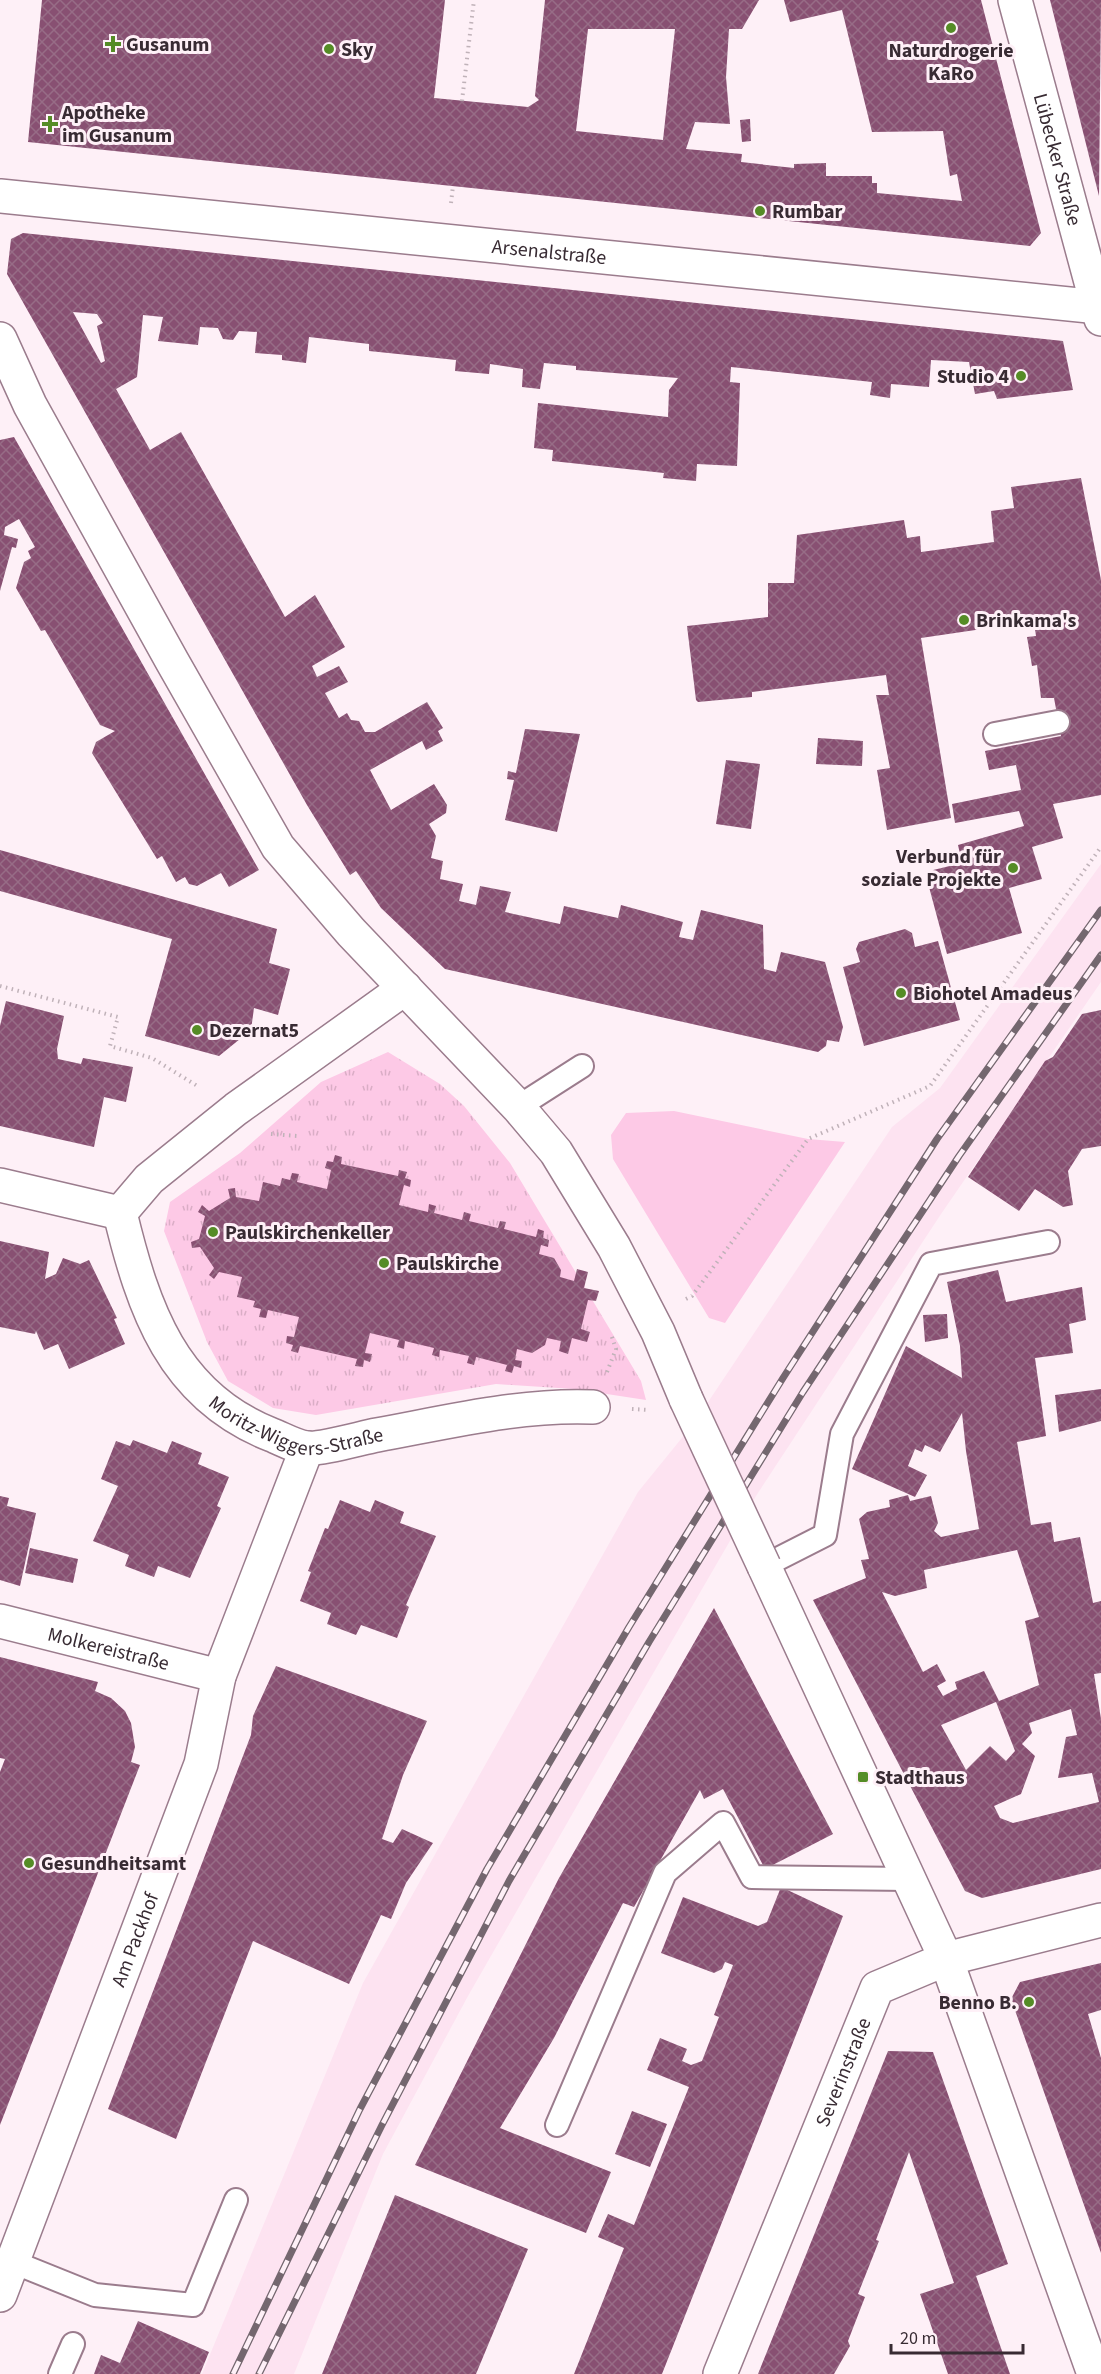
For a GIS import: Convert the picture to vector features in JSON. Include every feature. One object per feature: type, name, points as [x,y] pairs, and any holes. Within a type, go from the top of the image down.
[{"type":"street","name":"Lübecker Straße","points":[[1016,0],[1100,313]]},
{"type":"street","name":"Arsenalstraße","points":[[0,196],[421,238],[1100,313]]},
{"type":"street","points":[[0,339],[30,405],[278,847],[351,932],[518,1107],[556,1152],[614,1246],[650,1316],[686,1399],[946,1959],[1094,2374]]},
{"type":"street","points":[[0,385],[30,405]]},
{"type":"street","points":[[0,1185],[120,1213],[149,1179],[236,1109],[405,988]]},
{"type":"street","name":"Moritz-Wiggers-Straße","points":[[120,1213],[134,1272],[159,1334],[191,1379],[247,1425],[307,1448],[486,1416],[564,1405],[593,1407]]},
{"type":"street","name":"Am Packhof","points":[[0,2295],[201,1764],[219,1676],[307,1448]]},
{"type":"street","name":"Molkereistraße","points":[[0,1621],[219,1676]]},
{"type":"street","name":"Severinstraße","points":[[720,2374],[877,1988],[946,1959],[1101,1920]]},
{"type":"lane","points":[[995,734],[1058,722]]},
{"type":"lane","points":[[518,1107],[582,1066]]},
{"type":"lane","points":[[764,1566],[825,1535],[843,1434],[931,1264],[1048,1242]]},
{"type":"lane","points":[[557,2125],[665,1873],[723,1823],[752,1877],[908,1880]]},
{"type":"lane","points":[[13,2262],[95,2295],[193,2305],[236,2200]]},
{"type":"lane","points":[[60,2374],[73,2344]]},
{"type":"path","points":[[462,101],[474,0]]},
{"type":"path","points":[[650,1316],[692,1296],[808,1139],[930,1086],[1101,847]]},
{"type":"path","points":[[0,986],[118,1017],[110,1046],[152,1058],[236,1109]]},
{"type":"path","points":[[269,1134],[298,1136]]},
{"type":"path","points":[[593,1407],[616,1349],[609,1328]]},
{"type":"shaded area","points":[[1101,864],[1101,982],[941,1214],[756,1496],[629,1715],[468,1996],[383,2154],[294,2374],[202,2374],[363,1983],[638,1492],[694,1423],[892,1127],[940,1088]]},
{"type":"green space","points":[[388,1052],[440,1084],[464,1106],[510,1163],[641,1381],[646,1400],[574,1389],[496,1384],[316,1415],[273,1408],[228,1381],[207,1342],[164,1231],[170,1202],[240,1153],[321,1082]]},
{"type":"green space","points":[[674,1111],[808,1139],[845,1142],[725,1323],[709,1318],[613,1159],[611,1135],[626,1113]]},
{"type":"building","points":[[42,0],[445,0],[434,98],[528,107],[539,100],[535,96],[545,0],[759,0],[742,29],[729,29],[726,77],[730,124],[695,122],[686,149],[742,154],[741,162],[794,168],[794,164],[826,163],[826,176],[872,176],[872,183],[877,183],[877,193],[962,201],[957,174],[950,176],[943,131],[872,132],[842,10],[790,22],[784,0],[981,0],[1041,233],[1030,246],[28,142]],"holes":[[[588,29],[675,29],[663,140],[576,131]]]},
{"type":"building","points":[[1050,0],[1101,0],[1099,196]]},
{"type":"building","points":[[750,119],[751,141],[742,142],[740,120]]},
{"type":"building","points":[[23,233],[1063,341],[1073,390],[997,399],[994,391],[975,394],[969,362],[931,360],[929,387],[891,384],[890,398],[870,395],[872,382],[731,367],[730,382],[740,383],[737,466],[697,464],[696,481],[663,478],[664,473],[552,461],[553,450],[534,448],[538,403],[668,417],[669,390],[678,378],[576,370],[576,366],[544,363],[540,389],[522,387],[523,369],[490,364],[489,374],[455,371],[456,360],[369,351],[369,344],[309,337],[306,363],[282,360],[282,355],[255,353],[257,332],[239,331],[233,340],[223,339],[218,328],[200,327],[198,345],[158,341],[163,317],[143,315],[137,377],[116,389],[150,450],[181,432],[285,617],[315,595],[345,647],[312,666],[317,677],[339,666],[348,682],[325,693],[339,718],[347,713],[351,720],[359,721],[365,732],[375,732],[427,702],[443,728],[438,731],[443,741],[426,750],[422,741],[370,770],[391,810],[434,784],[447,805],[446,813],[429,824],[436,836],[431,858],[443,861],[440,879],[463,884],[459,901],[476,905],[480,886],[511,892],[505,912],[560,924],[564,906],[618,918],[621,905],[683,922],[679,937],[693,940],[701,910],[763,925],[764,969],[776,972],[781,952],[825,962],[843,1027],[839,1042],[827,1040],[826,1046],[818,1052],[445,969],[381,908],[356,871],[350,875],[307,805],[7,274],[11,239]],"holes":[[[73,312],[97,314],[103,323],[97,326],[105,361],[101,363]]]},
{"type":"building","points":[[14,437],[259,870],[229,887],[221,873],[197,886],[189,884],[185,877],[176,882],[162,856],[157,859],[92,753],[96,742],[115,731],[100,725],[45,630],[41,631],[16,588],[24,562],[31,558],[28,551],[35,547],[19,519],[5,527],[4,535],[18,539],[16,548],[12,547],[0,591],[0,440]]},
{"type":"building","points":[[1081,478],[1101,580],[1101,795],[1053,804],[1063,838],[1032,847],[1042,879],[1009,888],[1022,933],[947,954],[925,872],[962,863],[958,845],[1024,826],[1019,811],[955,823],[952,804],[1021,790],[1016,765],[989,770],[985,751],[1061,736],[1054,698],[1041,698],[1037,665],[1032,666],[1027,637],[1036,636],[1033,616],[988,625],[989,628],[921,638],[951,818],[887,830],[877,770],[890,768],[876,695],[889,695],[886,675],[752,692],[752,697],[698,702],[687,626],[768,617],[768,583],[794,583],[797,535],[904,520],[907,538],[920,536],[921,552],[994,542],[991,511],[1014,508],[1011,487]]},
{"type":"building","points":[[525,729],[580,734],[557,832],[505,820],[514,780],[507,779],[508,771],[516,773]]},
{"type":"building","points":[[818,738],[863,741],[862,766],[816,764]]},
{"type":"building","points":[[726,760],[760,764],[751,829],[716,824]]},
{"type":"building","points":[[0,850],[277,929],[269,963],[290,969],[278,1015],[254,1008],[251,1030],[219,1056],[145,1036],[172,939],[0,891]]},
{"type":"building","name":"Biohotel Amadeus","points":[[905,929],[912,933],[915,947],[938,941],[960,1020],[864,1046],[843,967],[860,962],[856,949],[859,942]]},
{"type":"building","points":[[6,1001],[64,1016],[57,1049],[58,1059],[81,1064],[83,1058],[133,1067],[126,1102],[104,1097],[94,1147],[0,1126],[0,1026]]},
{"type":"building","points":[[1101,1010],[1101,1146],[1082,1149],[1068,1171],[1073,1205],[1063,1207],[1035,1189],[1019,1211],[968,1177],[1045,1061],[1053,1057],[1082,1014]]},
{"type":"building","name":"Paulskirche","points":[[335,1155],[342,1157],[341,1164],[398,1176],[399,1170],[407,1172],[405,1178],[411,1180],[410,1187],[404,1185],[399,1205],[428,1212],[429,1204],[436,1206],[434,1213],[462,1220],[464,1212],[471,1214],[469,1221],[498,1228],[500,1221],[506,1222],[504,1229],[536,1237],[538,1229],[544,1231],[543,1238],[549,1240],[548,1247],[541,1245],[539,1254],[554,1258],[561,1270],[560,1277],[574,1281],[577,1269],[588,1272],[584,1288],[599,1291],[596,1301],[588,1300],[581,1329],[590,1332],[587,1342],[572,1338],[568,1354],[559,1351],[561,1341],[547,1338],[545,1345],[532,1353],[517,1349],[515,1360],[522,1361],[521,1368],[514,1366],[512,1373],[505,1371],[507,1365],[476,1357],[474,1365],[467,1363],[469,1356],[440,1350],[439,1357],[432,1355],[434,1348],[405,1341],[404,1349],[397,1347],[399,1340],[370,1333],[365,1353],[372,1354],[370,1362],[364,1360],[363,1367],[355,1366],[357,1359],[300,1346],[298,1353],[291,1351],[293,1345],[286,1343],[287,1336],[294,1337],[299,1317],[268,1310],[266,1318],[259,1317],[261,1309],[253,1307],[255,1301],[237,1297],[242,1277],[219,1272],[214,1279],[209,1275],[214,1268],[200,1247],[192,1248],[191,1242],[199,1239],[205,1216],[198,1212],[202,1205],[209,1211],[230,1198],[228,1189],[235,1188],[236,1197],[259,1201],[263,1182],[280,1186],[282,1178],[290,1180],[292,1173],[299,1174],[297,1182],[327,1189],[331,1170],[325,1168],[327,1161],[333,1162]]},
{"type":"building","points":[[0,1241],[49,1252],[45,1279],[56,1274],[63,1258],[80,1264],[89,1260],[117,1318],[114,1319],[125,1344],[69,1369],[58,1344],[44,1350],[36,1331],[35,1334],[0,1327]]},
{"type":"building","points":[[998,1270],[1006,1302],[1082,1287],[1086,1320],[1069,1324],[1073,1353],[1035,1358],[1046,1436],[1017,1442],[1031,1525],[1051,1522],[1054,1542],[1080,1537],[1093,1603],[1101,1601],[1101,1673],[1094,1674],[1101,1719],[1101,1869],[982,1898],[965,1891],[813,1600],[866,1578],[861,1560],[869,1559],[859,1519],[867,1512],[890,1507],[889,1500],[908,1495],[910,1501],[931,1496],[938,1523],[934,1531],[941,1537],[979,1529],[962,1413],[940,1452],[925,1445],[922,1452],[915,1449],[908,1466],[927,1475],[915,1497],[852,1469],[906,1346],[962,1378],[960,1346],[947,1282]],"holes":[[[1017,1550],[1039,1617],[1025,1621],[1039,1685],[999,1701],[984,1671],[955,1682],[957,1689],[943,1696],[937,1686],[946,1681],[937,1664],[923,1672],[882,1592],[895,1596],[927,1588],[924,1570]],[[996,1702],[1015,1751],[1006,1761],[990,1746],[966,1770],[941,1725]],[[1071,1709],[1077,1735],[1066,1737],[1058,1778],[1092,1773],[1099,1802],[1013,1823],[1000,1818],[994,1806],[1021,1794],[1035,1756],[1022,1744],[1032,1733],[1029,1723]]]},
{"type":"building","points":[[947,1314],[948,1338],[925,1342],[923,1315]]},
{"type":"building","points":[[1101,1389],[1101,1421],[1059,1432],[1055,1395]]},
{"type":"building","points":[[133,1440],[167,1453],[172,1441],[202,1453],[198,1464],[229,1477],[217,1506],[221,1508],[190,1578],[158,1566],[154,1577],[125,1566],[129,1555],[93,1541],[118,1486],[101,1479],[116,1441],[130,1446]]},
{"type":"building","points":[[0,1496],[9,1498],[7,1506],[36,1513],[20,1586],[0,1580]]},
{"type":"building","points":[[340,1500],[370,1512],[375,1500],[404,1512],[400,1523],[436,1536],[406,1605],[409,1607],[397,1638],[361,1625],[356,1635],[327,1624],[331,1613],[300,1601],[311,1572],[308,1571],[325,1528],[328,1529]]},
{"type":"building","points":[[30,1548],[78,1559],[73,1583],[25,1573]]},
{"type":"building","points":[[714,1608],[833,1834],[765,1869],[723,1789],[704,1799],[700,1790],[634,1907],[623,1903],[554,2038],[500,2128],[611,2172],[586,2233],[415,2165],[559,1878]]},
{"type":"building","points":[[0,1657],[98,1682],[95,1691],[111,1698],[125,1711],[131,1723],[135,1747],[131,1762],[140,1765],[0,2125],[0,1772],[5,1759],[0,1758]]},
{"type":"building","points":[[276,1666],[427,1721],[403,1775],[382,1839],[393,1843],[402,1829],[433,1843],[406,1883],[391,1919],[381,1915],[349,1984],[253,1941],[176,2139],[108,2109],[251,1735],[253,1716]]},
{"type":"building","points":[[781,1887],[843,1916],[662,2374],[574,2374],[624,2248],[598,2237],[608,2214],[634,2225],[689,2087],[647,2070],[660,2038],[687,2049],[682,2061],[691,2065],[702,2061],[719,2017],[714,2015],[733,1965],[725,1962],[722,1969],[714,1973],[661,1953],[683,1897],[758,1926],[767,1922]]},
{"type":"building","points":[[1101,1963],[1101,2010],[1088,2014],[1101,2058],[1101,2253],[1011,1999],[1020,1982]]},
{"type":"building","points":[[888,2051],[933,2052],[1008,2264],[976,2276],[1010,2374],[948,2374],[920,2294],[954,2283],[909,2152],[876,2240],[879,2241],[858,2294],[865,2297],[848,2341],[850,2346],[834,2374],[758,2374]]},
{"type":"building","points":[[632,2111],[667,2124],[650,2167],[615,2154]]},
{"type":"building","points":[[395,2195],[528,2249],[476,2374],[322,2374]]},
{"type":"building","points":[[138,2321],[209,2352],[200,2374],[94,2374],[101,2355],[120,2363]]},
{"type":"railway","points":[[233,2374],[360,2109],[487,1869],[629,1627],[783,1378],[937,1139],[1101,910]]},
{"type":"railway","points":[[259,2374],[382,2125],[509,1881],[649,1642],[803,1392],[959,1156],[1101,955]]},
{"type":"place","name":"Naturdrogerie KaRo","points":[[951,28]]},
{"type":"place","name":"Gusanum","points":[[113,44]]},
{"type":"place","name":"Sky","points":[[329,49]]},
{"type":"place","name":"Apotheke im Gusanum","points":[[50,124]]},
{"type":"place","name":"Rumbar","points":[[760,211]]},
{"type":"place","name":"Studio 4","points":[[1021,376]]},
{"type":"place","name":"Brinkama's","points":[[964,620]]},
{"type":"place","name":"Verbund für soziale Projekte","points":[[1013,868]]},
{"type":"place","name":"Biohotel Amadeus","points":[[901,993]]},
{"type":"place","name":"Dezernat5","points":[[197,1030]]},
{"type":"place","name":"Paulskirchenkeller","points":[[213,1232]]},
{"type":"place","name":"Paulskirche","points":[[384,1263]]},
{"type":"place","name":"Stadthaus","points":[[863,1777]]},
{"type":"place","name":"Gesundheitsamt","points":[[29,1863]]},
{"type":"place","name":"Benno B.","points":[[1029,2002]]}]
